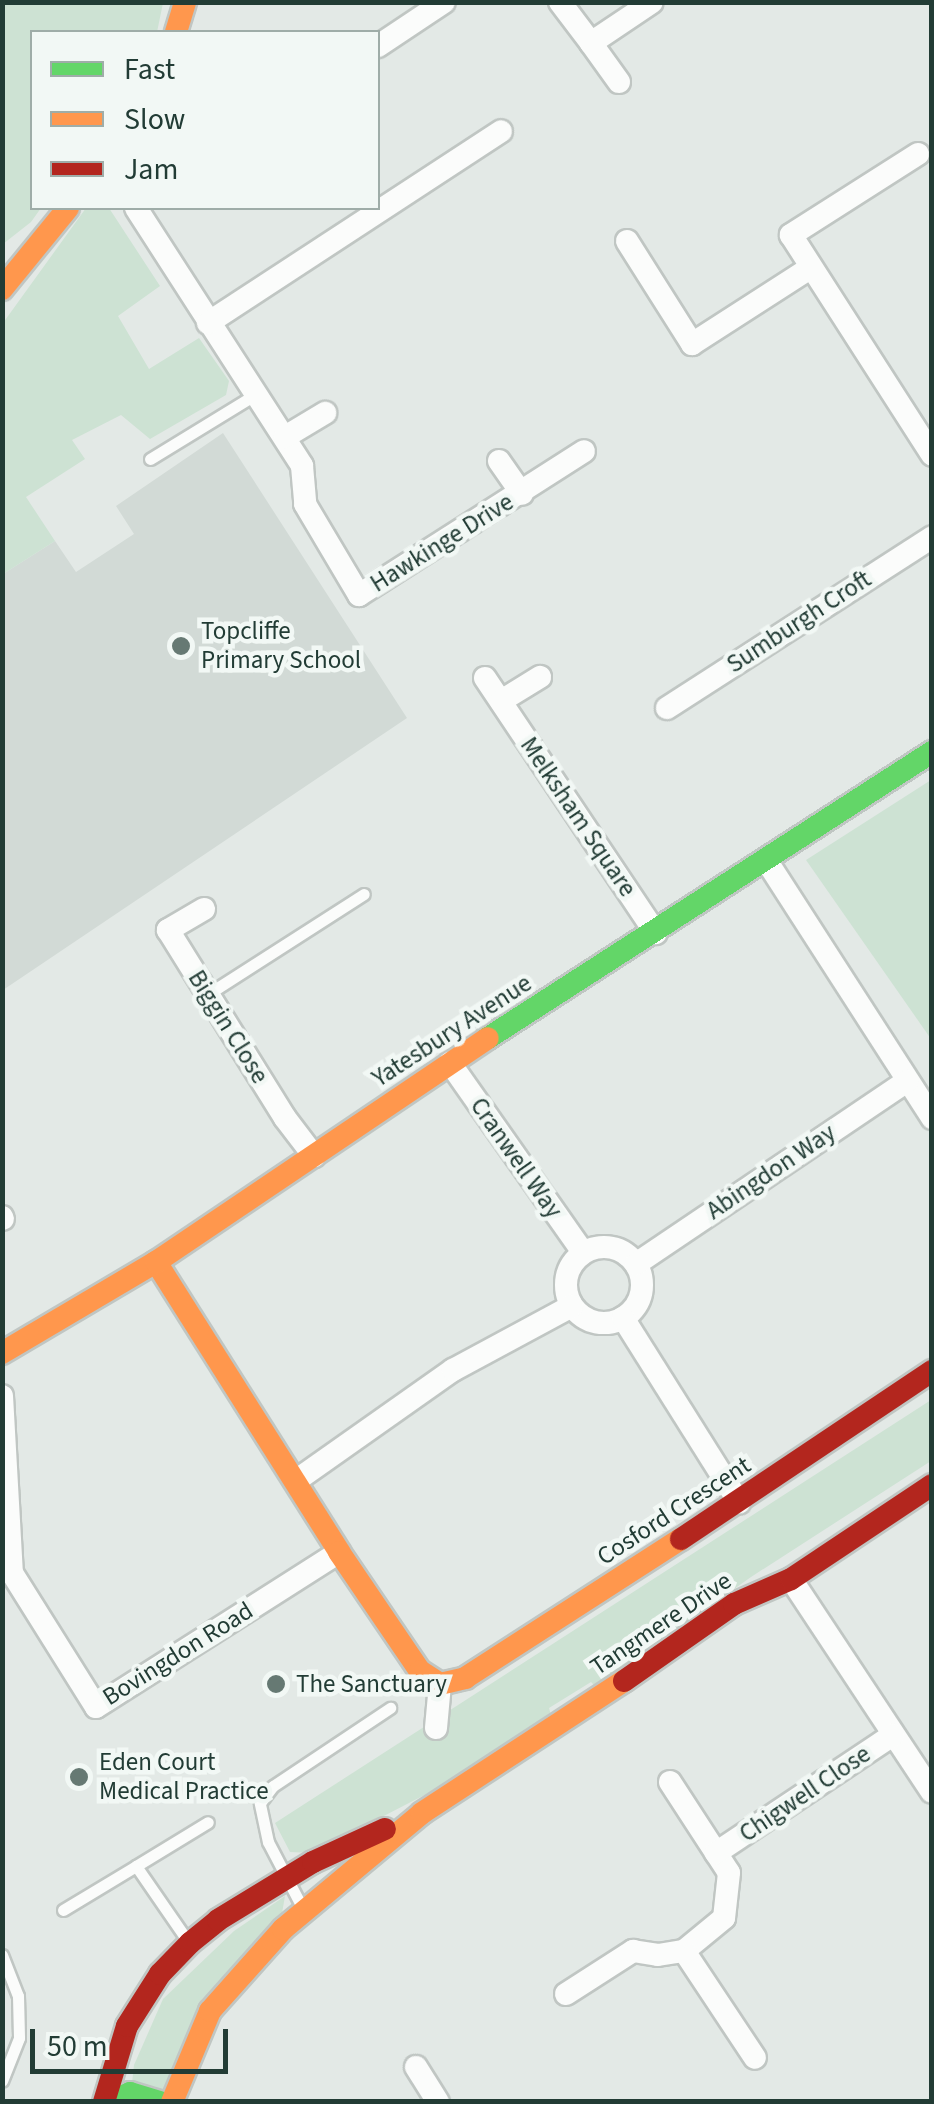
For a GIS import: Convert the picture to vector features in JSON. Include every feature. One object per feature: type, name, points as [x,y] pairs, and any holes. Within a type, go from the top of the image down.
[{"type":"street","points":[[177,30],[185,2]]},
{"type":"street","points":[[380,45],[444,2]]},
{"type":"street","points":[[560,2],[619,82]]},
{"type":"street","points":[[591,43],[652,2]]},
{"type":"street","points":[[380,209],[501,130]]},
{"type":"street","points":[[918,154],[791,235],[932,455]]},
{"type":"street","points":[[2,288],[66,210]]},
{"type":"street","name":"Hawkinge Drive","points":[[137,210],[302,466],[305,504],[358,594],[522,494],[584,450]]},
{"type":"street","points":[[208,322],[379,210]]},
{"type":"street","points":[[627,241],[692,344],[810,268]]},
{"type":"street","points":[[285,437],[325,413]]},
{"type":"street","name":"Hawkinge Drive","points":[[499,461],[522,494]]},
{"type":"street","name":"Sumburgh Croft","points":[[666,708],[932,537]]},
{"type":"street","points":[[501,701],[540,677]]},
{"type":"street","name":"Melksham Square","points":[[486,678],[656,933]]},
{"type":"street","name":"Yatesbury Avenue","points":[[2,1354],[156,1262],[450,1063],[932,752]]},
{"type":"street","points":[[766,860],[932,1118]]},
{"type":"street","name":"Biggin Close","points":[[204,909],[168,930],[314,1156]]},
{"type":"street","name":"Cranwell Way","points":[[450,1063],[583,1252]]},
{"type":"street","name":"Abingdon Way","points":[[636,1264],[907,1081]]},
{"type":"street","points":[[606,1246],[636,1264],[641,1275],[639,1299],[623,1318],[612,1322],[590,1320],[572,1306],[565,1283],[568,1271],[583,1252],[606,1246]]},
{"type":"street","points":[[156,1262],[420,1671],[440,1684],[436,1728]]},
{"type":"street","points":[[297,1480],[453,1370],[572,1306]]},
{"type":"street","points":[[623,1318],[739,1502]]},
{"type":"street","name":"Cosford Crescent","points":[[440,1684],[465,1678],[739,1502],[932,1371]]},
{"type":"street","name":"Bovingdon Road","points":[[2,1396],[12,1573],[96,1707],[340,1552]]},
{"type":"street","name":"Tangmere Drive","points":[[172,2102],[210,2010],[242,1970],[304,1911],[422,1813],[610,1692],[734,1604],[791,1579],[932,1485]]},
{"type":"street","name":"Chigwell Close","points":[[791,1579],[932,1792]]},
{"type":"street","name":"Chigwell Close","points":[[716,1852],[893,1735]]},
{"type":"street","name":"Chigwell Close","points":[[670,1782],[728,1873],[724,1918],[684,1950]]},
{"type":"street","name":"Tangmere Drive","points":[[107,2102],[127,2026],[160,1974],[190,1943],[286,1878],[422,1813]]},
{"type":"street","points":[[566,1994],[634,1950],[658,1955],[684,1950],[756,2058]]},
{"type":"street","points":[[416,2067],[438,2102]]},
{"type":"street","points":[[107,2102],[130,2093],[160,2102]]},
{"type":"lane","points":[[150,460],[256,394]]},
{"type":"lane","points":[[208,994],[364,894]]},
{"type":"lane","points":[[304,1911],[268,1842],[260,1803],[273,1786],[390,1708]]},
{"type":"lane","points":[[63,1910],[208,1822]]},
{"type":"lane","points":[[136,1866],[190,1943]]},
{"type":"lane","points":[[2,1956],[18,1996],[19,2038],[2,2081]]},
{"type":"shaded area","name":"Topcliffe Primary School","points":[[223,433],[407,718],[3,990],[3,574],[55,541],[76,572],[134,534],[116,506]]},
{"type":"green space","points":[[3,2],[163,3],[157,30],[30,30],[30,210],[40,210],[3,244]]},
{"type":"green space","points":[[85,210],[110,210],[160,286],[118,316],[149,369],[199,338],[229,381],[226,395],[150,439],[121,415],[72,440],[85,459],[26,497],[55,541],[3,574],[3,323]]},
{"type":"green space","points":[[931,780],[931,1039],[806,860]]},
{"type":"green space","points":[[931,1400],[931,1461],[751,1577],[596,1687],[591,1682],[549,1708],[551,1715],[440,1787],[312,1853],[290,1852],[275,1823]]},
{"type":"green space","points":[[285,1896],[281,1919],[167,2095],[132,2083],[134,2065],[163,1999],[234,1931]]},
{"type":"traffic: fast","points":[[488,1038],[932,752]]},
{"type":"traffic: fast","points":[[109,2102],[130,2093],[160,2102]]},
{"type":"traffic: slow","points":[[177,30],[185,2]]},
{"type":"traffic: slow","points":[[2,289],[66,210]]},
{"type":"traffic: slow","points":[[2,1353],[156,1262],[488,1038]]},
{"type":"traffic: slow","points":[[156,1262],[339,1552],[420,1671],[440,1684],[465,1678],[681,1539]]},
{"type":"traffic: slow","points":[[172,2102],[210,2011],[283,1929],[422,1813],[624,1681]]},
{"type":"traffic: jam","points":[[681,1539],[932,1371]]},
{"type":"traffic: jam","points":[[624,1681],[734,1604],[791,1579],[932,1485]]},
{"type":"traffic: jam","points":[[104,2102],[127,2026],[160,1974],[190,1943],[218,1920],[313,1862],[385,1829]]},
{"type":"place","name":"Topcliffe Primary School","points":[[181,646]]},
{"type":"place","name":"The Sanctuary","points":[[276,1684]]},
{"type":"place","name":"Eden Court Medical Practice","points":[[79,1777]]}]
